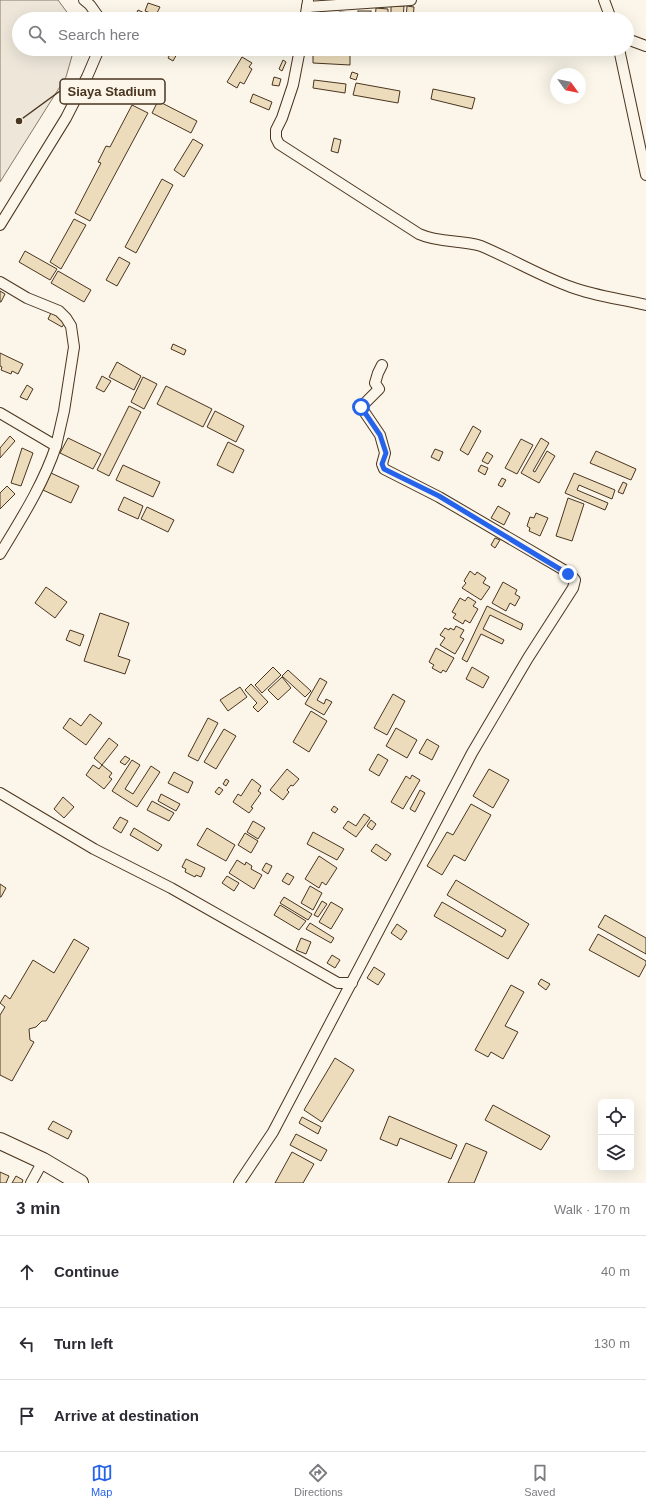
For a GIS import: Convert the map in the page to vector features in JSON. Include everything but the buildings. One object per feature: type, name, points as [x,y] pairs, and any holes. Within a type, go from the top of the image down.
[{"type":"highway","points":[[0,1141],[43,1160],[80,1183]]},
{"type":"street","points":[[84,0],[95,12]]},
{"type":"street","points":[[308,3],[411,0]]},
{"type":"street","points":[[604,0],[608,12]]},
{"type":"street","points":[[634,42],[646,46]]},
{"type":"street","points":[[0,225],[66,118],[96,56]]},
{"type":"street","points":[[299,56],[288,103],[276,130],[276,138],[279,144],[419,234],[430,239],[481,246],[553,280],[572,287],[592,294],[646,305]]},
{"type":"street","points":[[620,56],[646,175]]},
{"type":"street","points":[[0,282],[26,298],[59,311],[71,326],[74,347],[64,411],[56,446],[50,464],[40,487],[0,554]]},
{"type":"street","points":[[239,1183],[274,1132],[472,753],[528,658],[573,588],[575,580],[568,574],[439,496],[384,469],[382,464],[386,453],[380,435],[361,407],[378,389],[375,383],[382,365]]},
{"type":"street","points":[[0,413],[56,446]]},
{"type":"street","points":[[0,793],[94,848],[165,885],[338,983],[352,983]]},
{"type":"street","points":[[31,1183],[43,1160]]},
{"type":"shaded area","points":[[0,0],[58,0],[67,12],[12,12],[12,56],[72,56],[66,77],[0,182]]},
{"type":"place","name":"Siaya Stadium","points":[[19,121]]},
{"type":"route","points":[[361,407],[380,435],[386,453],[382,464],[384,469],[439,496],[568,574]]}]
